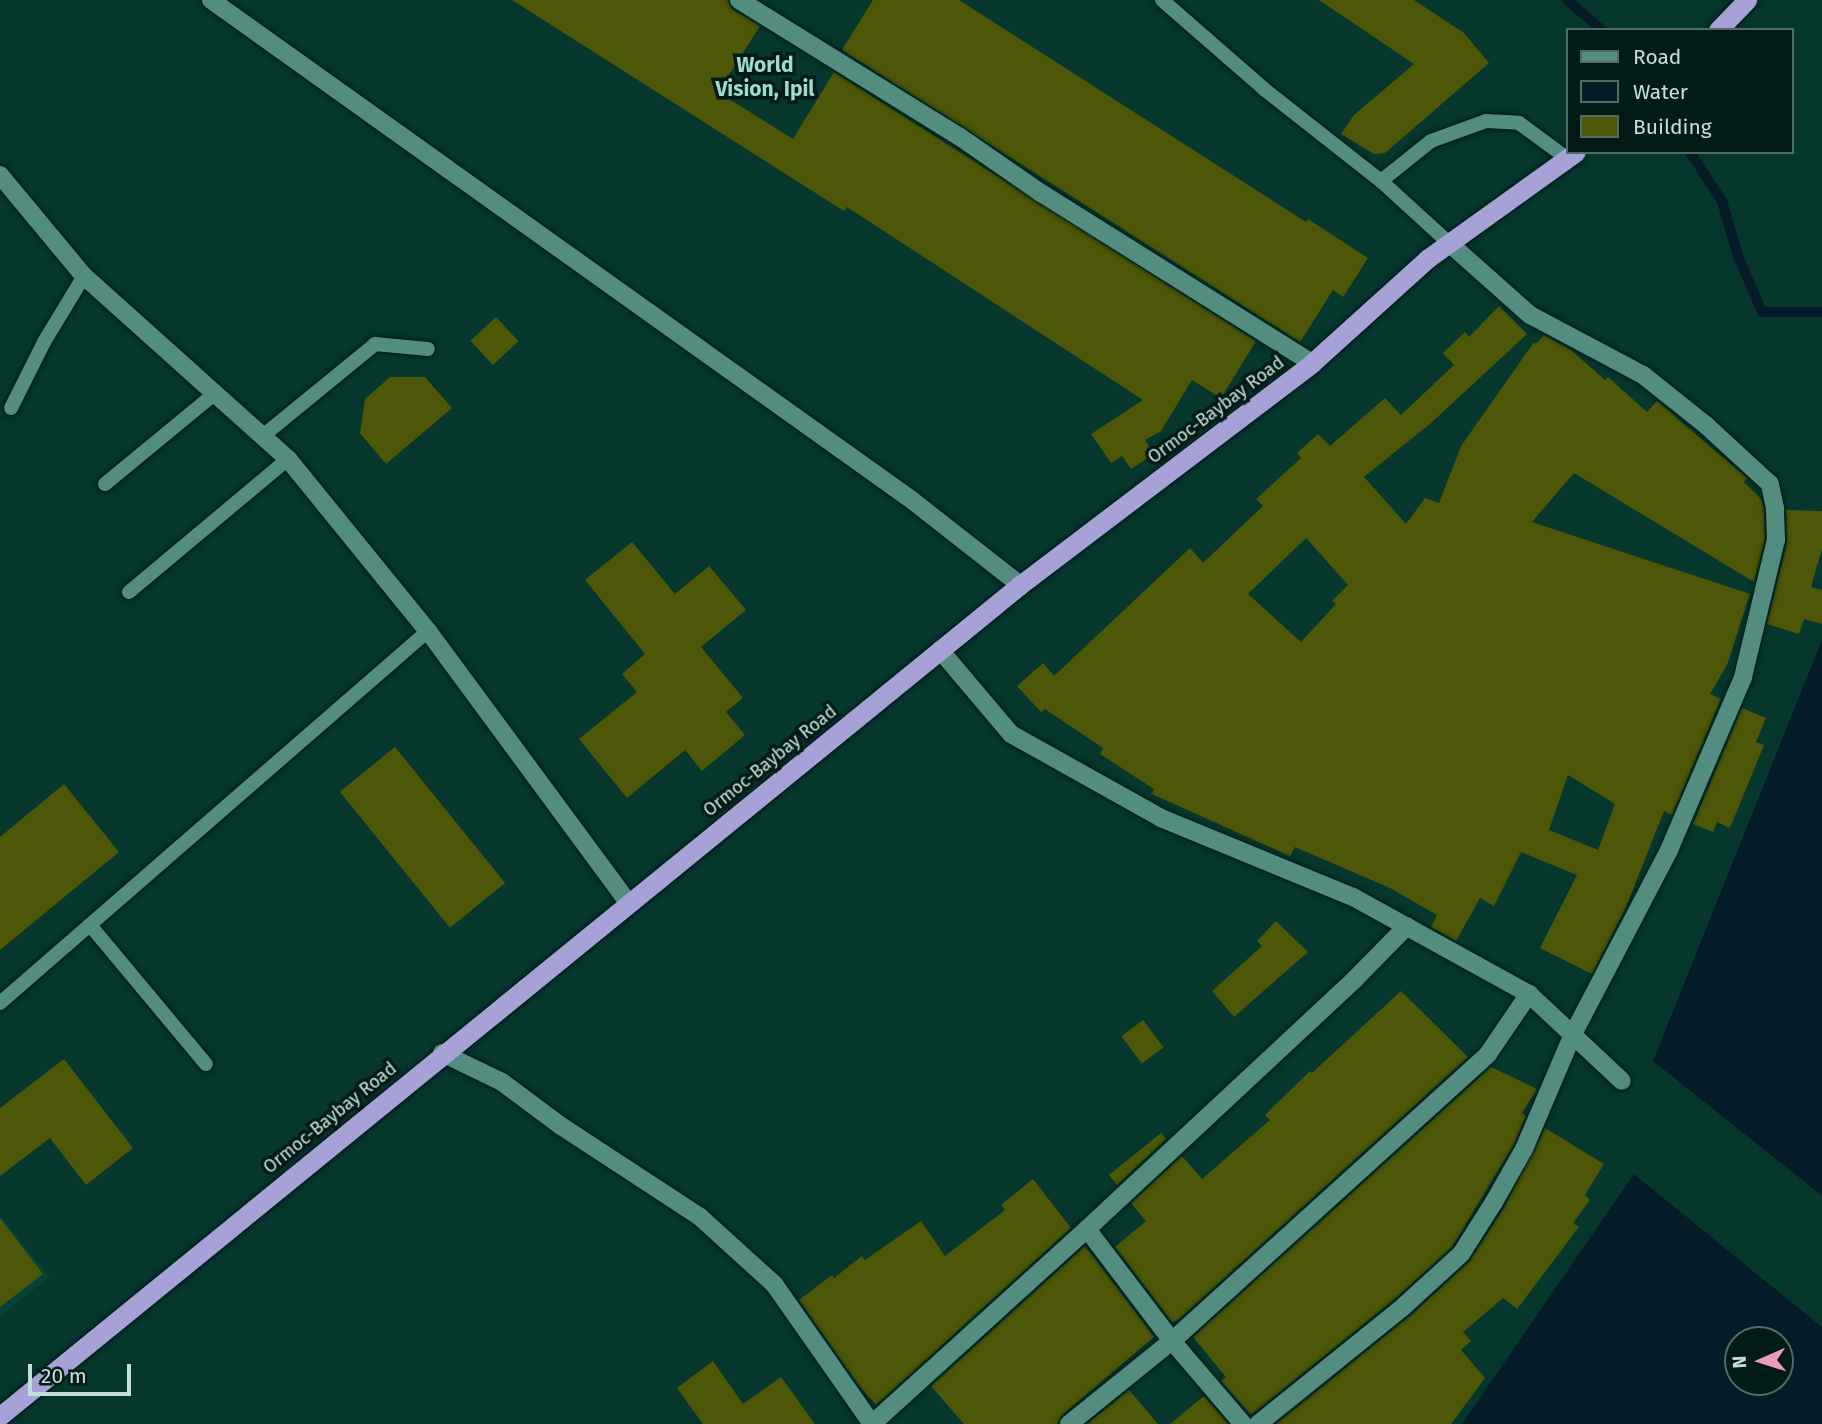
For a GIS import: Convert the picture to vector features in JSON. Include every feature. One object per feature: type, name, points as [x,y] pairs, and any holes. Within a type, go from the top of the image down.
[{"type":"highway","points":[[1719,28],[1747,0]]},
{"type":"highway","name":"Ormoc-Baybay Road","points":[[0,1416],[442,1053],[1020,585],[1312,363],[1449,243],[1572,156]]},
{"type":"street","points":[[211,0],[913,500],[1020,585]]},
{"type":"street","points":[[739,0],[960,137],[1041,192],[1312,363]]},
{"type":"street","points":[[0,175],[84,276],[288,458],[428,631],[629,904]]},
{"type":"street","points":[[1258,1424],[1404,1306],[1461,1254],[1524,1149],[1573,1034],[1670,850],[1743,677],[1776,540],[1776,508],[1770,484],[1707,426],[1643,375],[1530,315],[1449,243]]},
{"type":"street","points":[[940,650],[1012,734],[1161,818],[1353,897],[1529,994],[1622,1081]]},
{"type":"street","points":[[442,1053],[502,1083],[561,1126],[700,1217],[774,1284],[872,1424],[1087,1229],[1355,979],[1407,926]]},
{"type":"street","points":[[1069,1424],[1172,1341],[1488,1054],[1529,994]]},
{"type":"street","points":[[1087,1229],[1172,1341],[1243,1424]]},
{"type":"lane","points":[[1162,0],[1264,89],[1381,181],[1449,243]]},
{"type":"lane","points":[[1381,181],[1431,141],[1486,121],[1519,123],[1566,152]]},
{"type":"lane","points":[[11,408],[44,342],[84,276]]},
{"type":"lane","points":[[264,435],[375,344],[428,349]]},
{"type":"lane","points":[[105,484],[214,394]]},
{"type":"lane","points":[[129,592],[288,458]]},
{"type":"lane","points":[[0,1003],[428,631]]},
{"type":"lane","points":[[90,925],[206,1064]]},
{"type":"shaded area","points":[[0,1215],[50,1277],[0,1316]]},
{"type":"water","points":[[1822,640],[1822,1196],[1653,1061]]},
{"type":"water","points":[[1634,1174],[1822,1327],[1822,1424],[1462,1424]]},
{"type":"pier","points":[[1653,1061],[1822,1196],[1822,1199],[1652,1065]]},
{"type":"pier","points":[[1634,1171],[1822,1322],[1822,1327],[1634,1174]]},
{"type":"building","points":[[512,0],[728,0],[732,9],[760,26],[718,92],[793,139],[834,72],[1256,341],[1221,398],[1192,380],[1161,431],[1145,440],[1154,454],[1131,469],[1122,456],[1111,463],[1091,434],[1143,400],[847,207],[844,211]]},
{"type":"building","points":[[873,0],[959,0],[1306,222],[1308,219],[1368,258],[1343,297],[1333,290],[1300,342],[842,50]]},
{"type":"building","points":[[1319,0],[1414,0],[1464,33],[1489,63],[1385,153],[1374,154],[1341,134],[1354,115],[1414,64]]},
{"type":"building","points":[[1499,306],[1527,334],[1431,423],[1364,477],[1406,524],[1425,498],[1439,503],[1461,446],[1534,342],[1536,344],[1544,335],[1571,350],[1605,380],[1608,377],[1647,412],[1657,401],[1747,478],[1744,482],[1761,499],[1764,509],[1765,539],[1754,582],[1574,473],[1532,522],[1750,594],[1727,665],[1710,694],[1721,699],[1672,815],[1664,811],[1626,907],[1592,974],[1540,948],[1577,875],[1521,852],[1494,906],[1480,898],[1456,941],[1431,927],[1437,915],[1390,888],[1295,847],[1290,856],[1152,794],[1154,789],[1100,754],[1103,748],[1045,709],[1041,712],[1017,686],[1043,663],[1054,676],[1190,548],[1203,563],[1263,506],[1256,499],[1301,458],[1297,453],[1318,434],[1330,446],[1385,398],[1401,415],[1454,365],[1443,353],[1465,332],[1469,337]],"holes":[[[1306,538],[1348,585],[1332,601],[1336,604],[1301,642],[1248,594]],[[1568,775],[1615,804],[1598,850],[1549,830]]]},
{"type":"building","points":[[496,317],[519,341],[493,365],[470,341]]},
{"type":"building","points":[[390,377],[425,377],[452,408],[386,464],[360,433],[365,399]]},
{"type":"building","points":[[1786,510],[1822,511],[1822,549],[1811,587],[1822,590],[1822,624],[1804,619],[1799,634],[1767,624],[1787,543]]},
{"type":"building","points":[[632,542],[675,594],[709,566],[746,610],[701,647],[743,698],[726,712],[745,735],[702,771],[685,750],[627,798],[579,739],[637,692],[622,674],[645,654],[585,580]]},
{"type":"building","points":[[1742,708],[1766,718],[1756,742],[1764,745],[1730,828],[1717,822],[1713,832],[1693,824]]},
{"type":"building","points":[[395,747],[505,883],[450,928],[340,792]]},
{"type":"building","points":[[64,784],[119,852],[0,950],[0,837]]},
{"type":"building","points":[[1276,921],[1308,952],[1234,1017],[1212,991],[1262,946],[1257,941]]},
{"type":"building","points":[[1401,991],[1468,1057],[1178,1320],[1172,1322],[1115,1247],[1146,1221],[1131,1203],[1182,1156],[1202,1179],[1270,1120],[1265,1115],[1310,1071],[1312,1073]]},
{"type":"building","points":[[1143,1020],[1163,1047],[1142,1063],[1121,1036]]},
{"type":"building","points":[[64,1059],[133,1148],[86,1185],[50,1138],[0,1176],[0,1108]]},
{"type":"building","points":[[1491,1067],[1537,1089],[1522,1113],[1526,1116],[1514,1144],[1452,1247],[1397,1297],[1251,1415],[1221,1381],[1226,1377],[1193,1337]]},
{"type":"building","points":[[1545,1128],[1604,1164],[1585,1195],[1590,1200],[1573,1223],[1579,1227],[1517,1309],[1503,1298],[1463,1332],[1471,1341],[1461,1350],[1485,1378],[1451,1424],[1276,1424],[1411,1315],[1469,1262],[1504,1208]]},
{"type":"building","points":[[1161,1133],[1166,1139],[1117,1185],[1109,1175]]},
{"type":"building","points":[[1033,1179],[1071,1228],[876,1405],[860,1387],[799,1300],[832,1275],[834,1278],[862,1256],[865,1260],[921,1221],[945,1256],[1005,1210],[1001,1205]]},
{"type":"building","points":[[0,1218],[43,1274],[0,1307]]},
{"type":"building","points":[[1085,1246],[1154,1337],[1062,1415],[1058,1424],[964,1424],[931,1386]]},
{"type":"building","points":[[713,1361],[743,1404],[781,1377],[815,1424],[703,1424],[677,1388]]},
{"type":"building","points":[[1129,1390],[1158,1424],[1087,1424]]},
{"type":"building","points":[[1204,1396],[1228,1424],[1170,1424]]},
{"type":"waterway","points":[[1567,0],[1600,28]]},
{"type":"waterway","points":[[1691,154],[1722,201],[1738,256],[1762,312],[1822,312]]},
{"type":"district","name":"World Vision, Ipil","points":[[765,77]]}]
